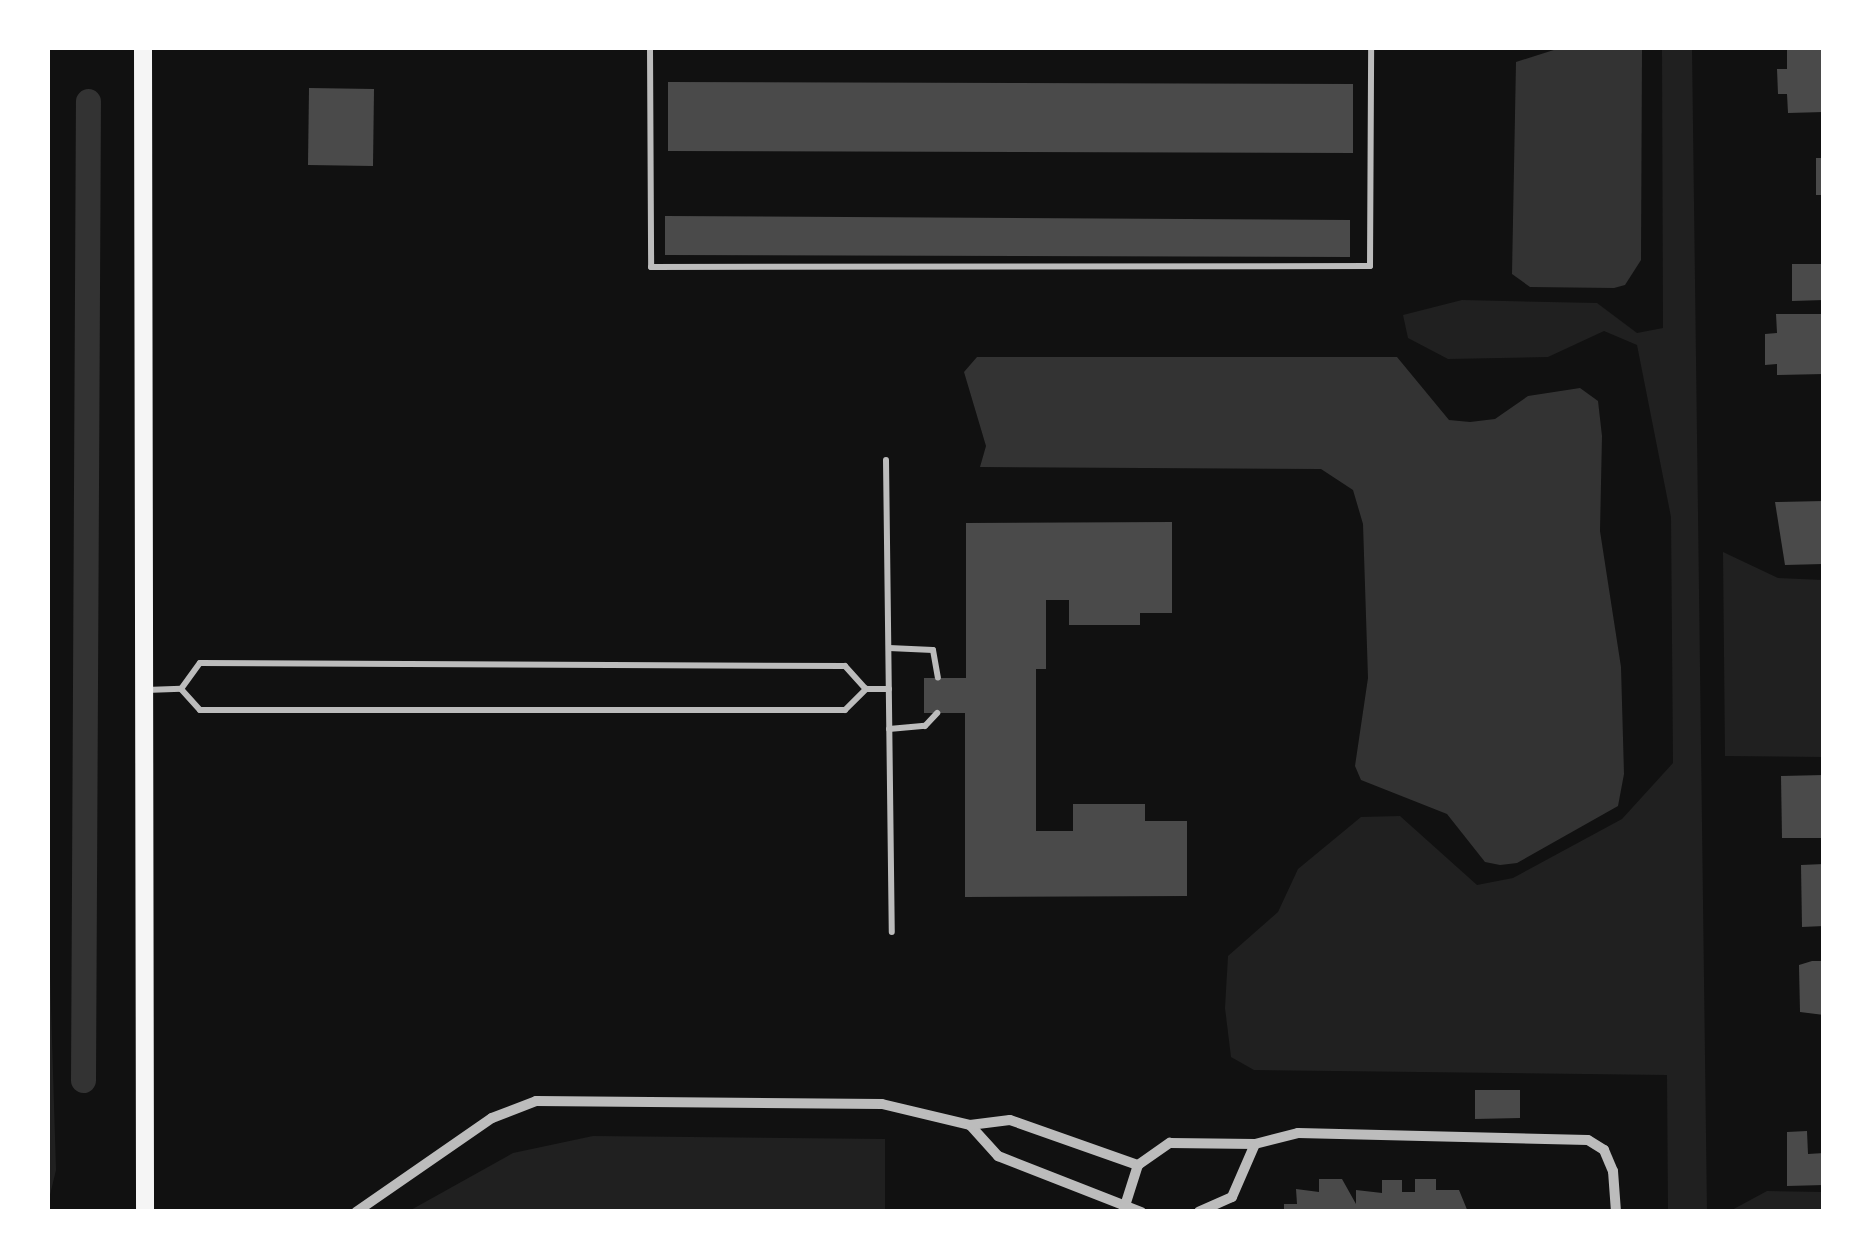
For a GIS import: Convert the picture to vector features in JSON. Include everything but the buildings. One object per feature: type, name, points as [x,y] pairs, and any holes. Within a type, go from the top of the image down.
[{"type":"main road","points":[[144,51],[145,1212]]},
{"type":"street","points":[[356,1212],[492,1118],[536,1102],[882,1104],[970,1125],[1010,1120],[1138,1166]]},
{"type":"street","points":[[970,1125],[998,1156],[1124,1209],[1141,1212]]},
{"type":"street","points":[[1124,1209],[1138,1166],[1181,1141],[1255,1144],[1298,1133],[1588,1140],[1604,1150],[1613,1171],[1616,1212]]},
{"type":"street","points":[[1199,1212],[1232,1197],[1255,1144]]},
{"type":"lane","points":[[650,48],[651,267],[1370,266],[1371,48]]},
{"type":"lane","points":[[886,460],[892,932]]},
{"type":"lane","points":[[888,648],[933,650],[938,678]]},
{"type":"lane","points":[[181,689],[200,662],[846,666],[866,690]]},
{"type":"lane","points":[[144,690],[181,689],[200,710],[845,710],[866,690],[889,690]]},
{"type":"lane","points":[[890,729],[925,726],[937,713]]},
{"type":"shaded area","points":[[1560,48],[1642,48],[1641,260],[1625,285],[1614,288],[1530,287],[1512,274],[1516,62]]},
{"type":"shaded area","points":[[1662,48],[1692,48],[1707,1212],[1668,1211],[1667,1075],[1254,1070],[1231,1057],[1225,1008],[1228,956],[1278,912],[1298,869],[1361,817],[1400,816],[1477,885],[1513,878],[1622,819],[1673,763],[1671,517],[1637,345],[1604,331],[1548,357],[1448,359],[1408,338],[1403,315],[1462,300],[1597,303],[1637,333],[1663,328]]},
{"type":"shaded area","points":[[977,357],[1397,357],[1449,420],[1470,422],[1495,419],[1528,396],[1580,388],[1598,401],[1602,436],[1600,531],[1621,667],[1624,774],[1618,806],[1517,863],[1500,865],[1485,862],[1447,814],[1361,780],[1355,766],[1368,678],[1363,524],[1353,490],[1321,469],[980,467],[986,446],[964,372]]},
{"type":"shaded area","points":[[1723,552],[1778,578],[1823,580],[1823,757],[1725,756]]},
{"type":"shaded area","points":[[48,910],[56,1170],[48,1203]]},
{"type":"shaded area","points":[[593,1136],[885,1139],[885,1211],[409,1211],[513,1153]]},
{"type":"shaded area","points":[[1767,1191],[1823,1192],[1823,1211],[1730,1211]]},
{"type":"waterway","points":[[83,1080],[88,101]]}]
